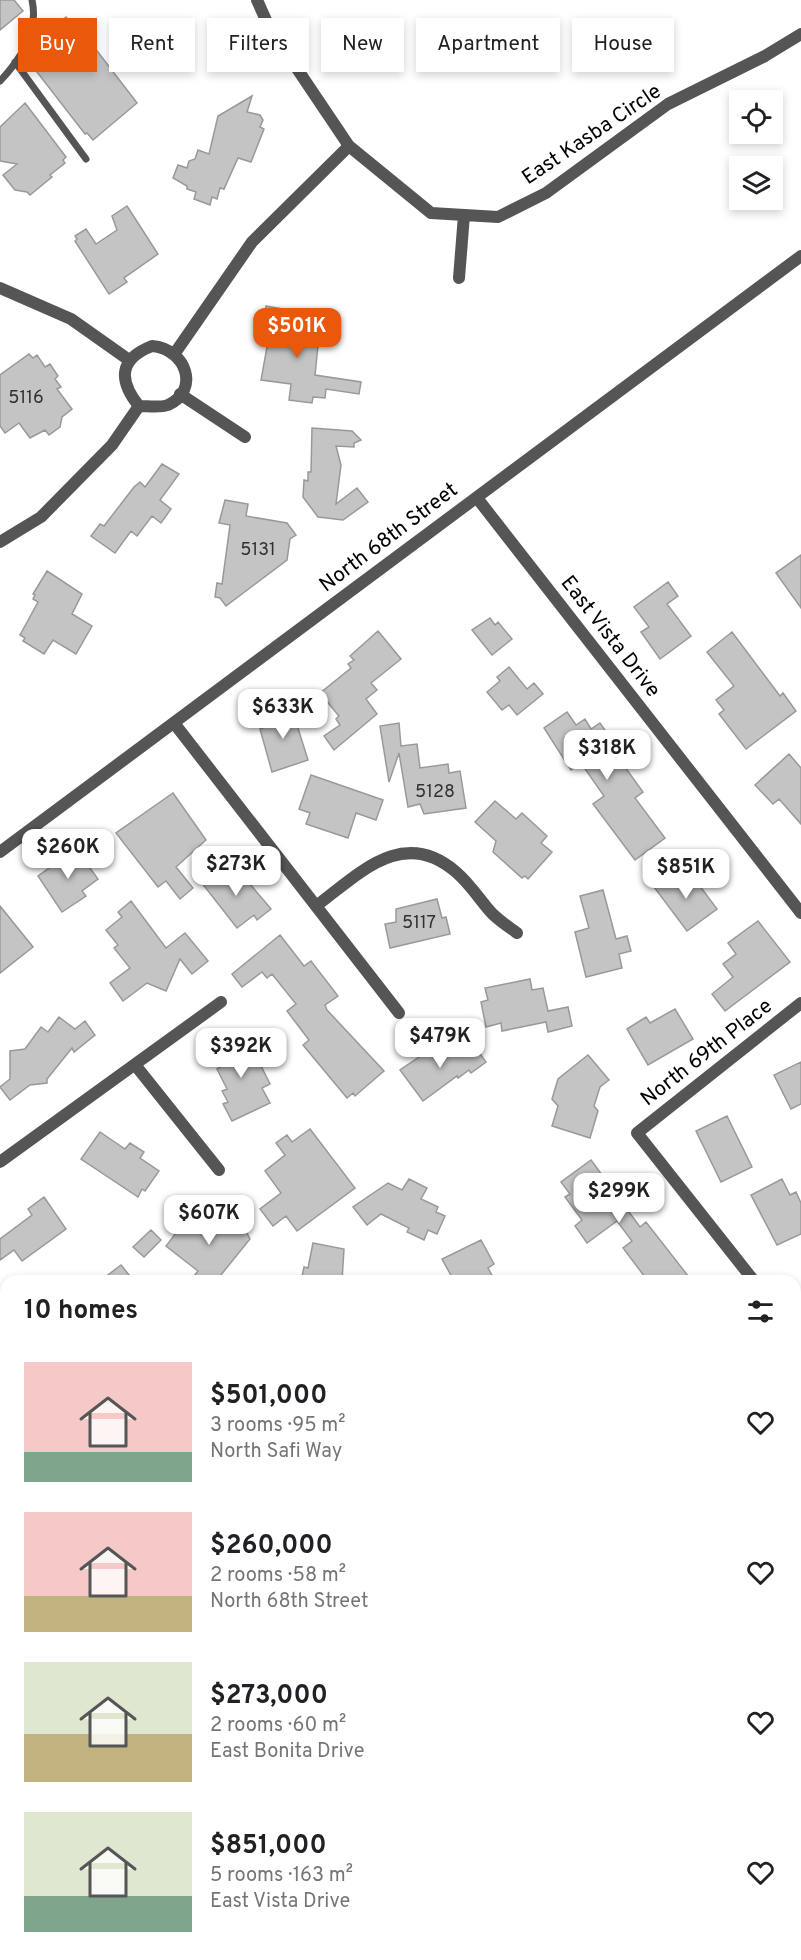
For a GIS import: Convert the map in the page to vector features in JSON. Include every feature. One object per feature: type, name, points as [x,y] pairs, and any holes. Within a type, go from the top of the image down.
[{"type":"street","name":"East Kasba Circle","points":[[257,0],[269,27],[349,146],[431,213],[498,217],[546,193],[668,104],[765,56],[801,34]]},
{"type":"street","points":[[175,353],[252,242],[349,146]]},
{"type":"street","points":[[459,278],[464,215]]},
{"type":"street","name":"North 68th Street","points":[[0,852],[801,256]]},
{"type":"street","points":[[0,288],[71,319],[129,360]]},
{"type":"street","points":[[152,346],[164,347],[175,353],[185,370],[184,388],[175,401],[165,406],[139,406],[126,387],[125,373],[129,360],[136,352],[152,346]]},
{"type":"street","points":[[180,394],[245,437]]},
{"type":"street","points":[[0,542],[41,517],[112,444],[139,406]]},
{"type":"street","name":"East Vista Drive","points":[[477,498],[801,913]]},
{"type":"street","points":[[174,723],[399,1013]]},
{"type":"street","points":[[316,906],[378,859],[403,852],[427,856],[448,866],[473,889],[490,912],[517,933]]},
{"type":"street","points":[[0,1162],[136,1066],[221,1002]]},
{"type":"street","name":"North 69th Place","points":[[749,1275],[637,1133],[801,1003]]},
{"type":"street","points":[[136,1066],[219,1170]]},
{"type":"lane","points":[[0,81],[30,41],[36,14],[32,0]]},
{"type":"lane","points":[[15,62],[86,159]]},
{"type":"building","points":[[0,0],[14,0],[23,11],[0,30]]},
{"type":"building","points":[[97,51],[109,66],[109,72],[113,72],[137,103],[93,140],[87,133],[85,134],[37,72],[97,72]]},
{"type":"building","points":[[252,96],[247,112],[260,115],[263,120],[260,127],[264,129],[251,162],[238,158],[224,189],[220,188],[217,199],[212,197],[210,205],[194,199],[196,192],[187,189],[187,186],[173,178],[178,165],[187,168],[189,161],[195,159],[198,150],[209,154],[218,116]]},
{"type":"building","points":[[25,103],[66,157],[63,160],[65,163],[50,175],[52,177],[30,195],[27,192],[15,190],[3,175],[17,164],[0,161],[0,127]]},
{"type":"building","points":[[127,206],[158,254],[124,278],[127,282],[109,294],[75,241],[77,239],[75,236],[86,229],[96,244],[117,230],[112,216]]},
{"type":"building","points":[[266,306],[306,313],[303,344],[318,346],[315,375],[361,382],[359,394],[326,389],[325,398],[313,397],[312,403],[289,400],[291,384],[261,380],[271,325],[263,324]]},
{"type":"building","points":[[29,354],[33,358],[37,355],[45,367],[50,364],[58,376],[55,379],[61,387],[57,389],[72,409],[62,417],[60,427],[49,435],[45,430],[30,438],[19,423],[5,433],[0,426],[0,375]]},
{"type":"building","points":[[312,428],[352,431],[361,440],[354,443],[354,447],[336,446],[341,465],[336,504],[357,488],[368,502],[343,520],[318,517],[303,497],[304,480],[308,481],[308,472],[311,472]]},
{"type":"building","points":[[162,464],[179,474],[160,500],[171,509],[161,523],[152,516],[137,536],[131,531],[115,553],[91,536],[100,524],[104,526],[134,487],[140,482],[145,487]]},
{"type":"building","points":[[225,500],[248,504],[246,516],[287,523],[296,535],[290,539],[287,560],[226,606],[220,598],[215,597],[217,583],[222,584],[230,525],[219,523]]},
{"type":"building","points":[[801,555],[801,608],[776,573]]},
{"type":"building","points":[[47,571],[82,594],[72,614],[92,626],[76,654],[53,640],[44,654],[23,641],[25,638],[20,635],[38,602],[33,599],[35,595],[33,594]]},
{"type":"building","points":[[668,582],[678,596],[667,604],[691,636],[660,659],[641,632],[649,627],[634,607]]},
{"type":"building","points":[[490,618],[495,625],[498,622],[512,639],[492,655],[472,630]]},
{"type":"building","points":[[378,631],[401,659],[371,683],[377,690],[366,699],[377,714],[334,750],[324,736],[340,725],[336,719],[339,716],[320,693],[351,668],[348,664],[354,660],[350,656]]},
{"type":"building","points":[[732,632],[780,696],[783,693],[796,711],[746,749],[719,714],[724,710],[716,700],[734,686],[707,652]]},
{"type":"building","points":[[509,667],[527,689],[534,683],[543,694],[517,715],[509,705],[502,710],[487,692],[500,681],[497,677]]},
{"type":"building","points":[[291,706],[308,760],[272,772],[260,729],[271,724],[267,713]]},
{"type":"building","points":[[567,712],[576,725],[585,719],[591,729],[600,723],[626,760],[622,763],[643,792],[635,798],[665,838],[635,860],[593,804],[604,796],[581,763],[571,770],[544,728]]},
{"type":"building","points":[[399,723],[401,746],[417,744],[420,768],[448,764],[449,773],[460,771],[466,808],[424,814],[420,804],[408,807],[399,753],[389,782],[380,726]]},
{"type":"building","points":[[789,754],[801,768],[801,824],[779,799],[773,804],[755,785]]},
{"type":"building","points":[[311,775],[383,800],[376,820],[356,813],[348,838],[306,824],[310,813],[299,809]]},
{"type":"building","points":[[173,793],[206,840],[176,867],[193,888],[180,899],[166,881],[158,887],[116,833]]},
{"type":"building","points":[[495,801],[516,819],[522,813],[547,836],[541,843],[552,852],[528,879],[525,876],[522,878],[493,852],[496,841],[475,822]]},
{"type":"building","points":[[76,849],[98,879],[82,891],[86,896],[62,912],[38,876]]},
{"type":"building","points":[[221,867],[228,877],[239,871],[271,909],[257,920],[254,915],[237,928],[201,882]]},
{"type":"building","points":[[675,872],[682,881],[691,874],[717,909],[687,931],[654,887]]},
{"type":"building","points":[[603,890],[616,939],[627,936],[631,951],[619,954],[622,968],[586,977],[575,932],[589,928],[580,896]]},
{"type":"building","points":[[437,899],[442,918],[446,917],[450,934],[390,948],[385,924],[396,922],[396,909]]},
{"type":"building","points":[[131,901],[166,948],[185,933],[208,961],[192,974],[180,959],[166,991],[147,983],[123,1001],[110,983],[130,968],[114,948],[118,945],[106,930],[122,917],[118,912]]},
{"type":"building","points":[[0,906],[33,947],[0,973]]},
{"type":"building","points":[[758,921],[790,962],[725,1011],[712,994],[733,977],[723,964],[736,954],[728,943]]},
{"type":"building","points":[[280,935],[304,966],[311,961],[338,996],[325,1005],[327,1010],[384,1071],[355,1096],[353,1093],[347,1098],[303,1045],[309,1040],[287,1011],[296,1004],[272,974],[267,978],[262,972],[242,987],[232,974]]},
{"type":"building","points":[[530,979],[532,990],[543,988],[548,1011],[568,1007],[572,1026],[548,1032],[546,1022],[502,1031],[501,1023],[486,1027],[481,1002],[488,1000],[485,988]]},
{"type":"building","points":[[675,1009],[693,1039],[648,1065],[627,1029],[646,1017],[650,1023]]},
{"type":"building","points":[[59,1017],[75,1029],[85,1021],[95,1035],[74,1052],[72,1048],[47,1079],[47,1083],[30,1085],[10,1100],[0,1087],[10,1079],[10,1051],[25,1049],[41,1027],[48,1032]]},
{"type":"building","points":[[239,1035],[252,1061],[257,1058],[270,1084],[262,1088],[270,1103],[232,1121],[223,1104],[228,1102],[222,1091],[227,1089],[217,1069],[224,1065],[215,1047]]},
{"type":"building","points":[[452,1043],[461,1055],[474,1045],[486,1062],[471,1073],[469,1070],[458,1078],[457,1076],[423,1101],[400,1070],[437,1045],[442,1051]]},
{"type":"building","points":[[588,1055],[609,1080],[600,1087],[594,1106],[598,1111],[590,1138],[552,1126],[558,1106],[552,1099],[558,1079]]},
{"type":"building","points":[[801,1062],[801,1104],[791,1109],[774,1075]]},
{"type":"building","points":[[727,1116],[752,1167],[721,1182],[696,1131]]},
{"type":"building","points":[[310,1129],[355,1188],[297,1231],[286,1216],[273,1226],[260,1209],[281,1193],[265,1171],[285,1155],[276,1143],[287,1135],[292,1142]]},
{"type":"building","points":[[100,1132],[125,1149],[130,1143],[144,1152],[140,1158],[159,1171],[145,1191],[142,1189],[138,1197],[81,1159]]},
{"type":"building","points":[[591,1160],[640,1227],[646,1222],[687,1275],[643,1275],[623,1248],[632,1241],[617,1221],[587,1243],[575,1226],[582,1220],[565,1197],[570,1194],[561,1182]]},
{"type":"building","points":[[409,1179],[427,1188],[421,1199],[438,1207],[436,1212],[445,1216],[437,1234],[428,1230],[424,1240],[407,1232],[409,1228],[381,1214],[367,1225],[353,1207],[388,1183],[402,1190]]},
{"type":"building","points":[[782,1179],[790,1195],[796,1192],[801,1203],[801,1234],[777,1245],[751,1195]]},
{"type":"building","points":[[44,1197],[66,1229],[22,1261],[14,1250],[0,1260],[0,1239],[32,1215],[28,1209]]},
{"type":"building","points":[[189,1216],[196,1222],[227,1221],[238,1216],[250,1239],[221,1275],[195,1275],[198,1271],[166,1246]]},
{"type":"building","points":[[151,1230],[161,1240],[144,1257],[133,1247]]},
{"type":"building","points":[[481,1240],[494,1264],[488,1268],[492,1275],[451,1275],[442,1259]]},
{"type":"building","points":[[313,1243],[344,1249],[342,1275],[302,1275],[304,1267],[308,1268]]},
{"type":"building","points":[[121,1265],[129,1275],[108,1275]]}]
